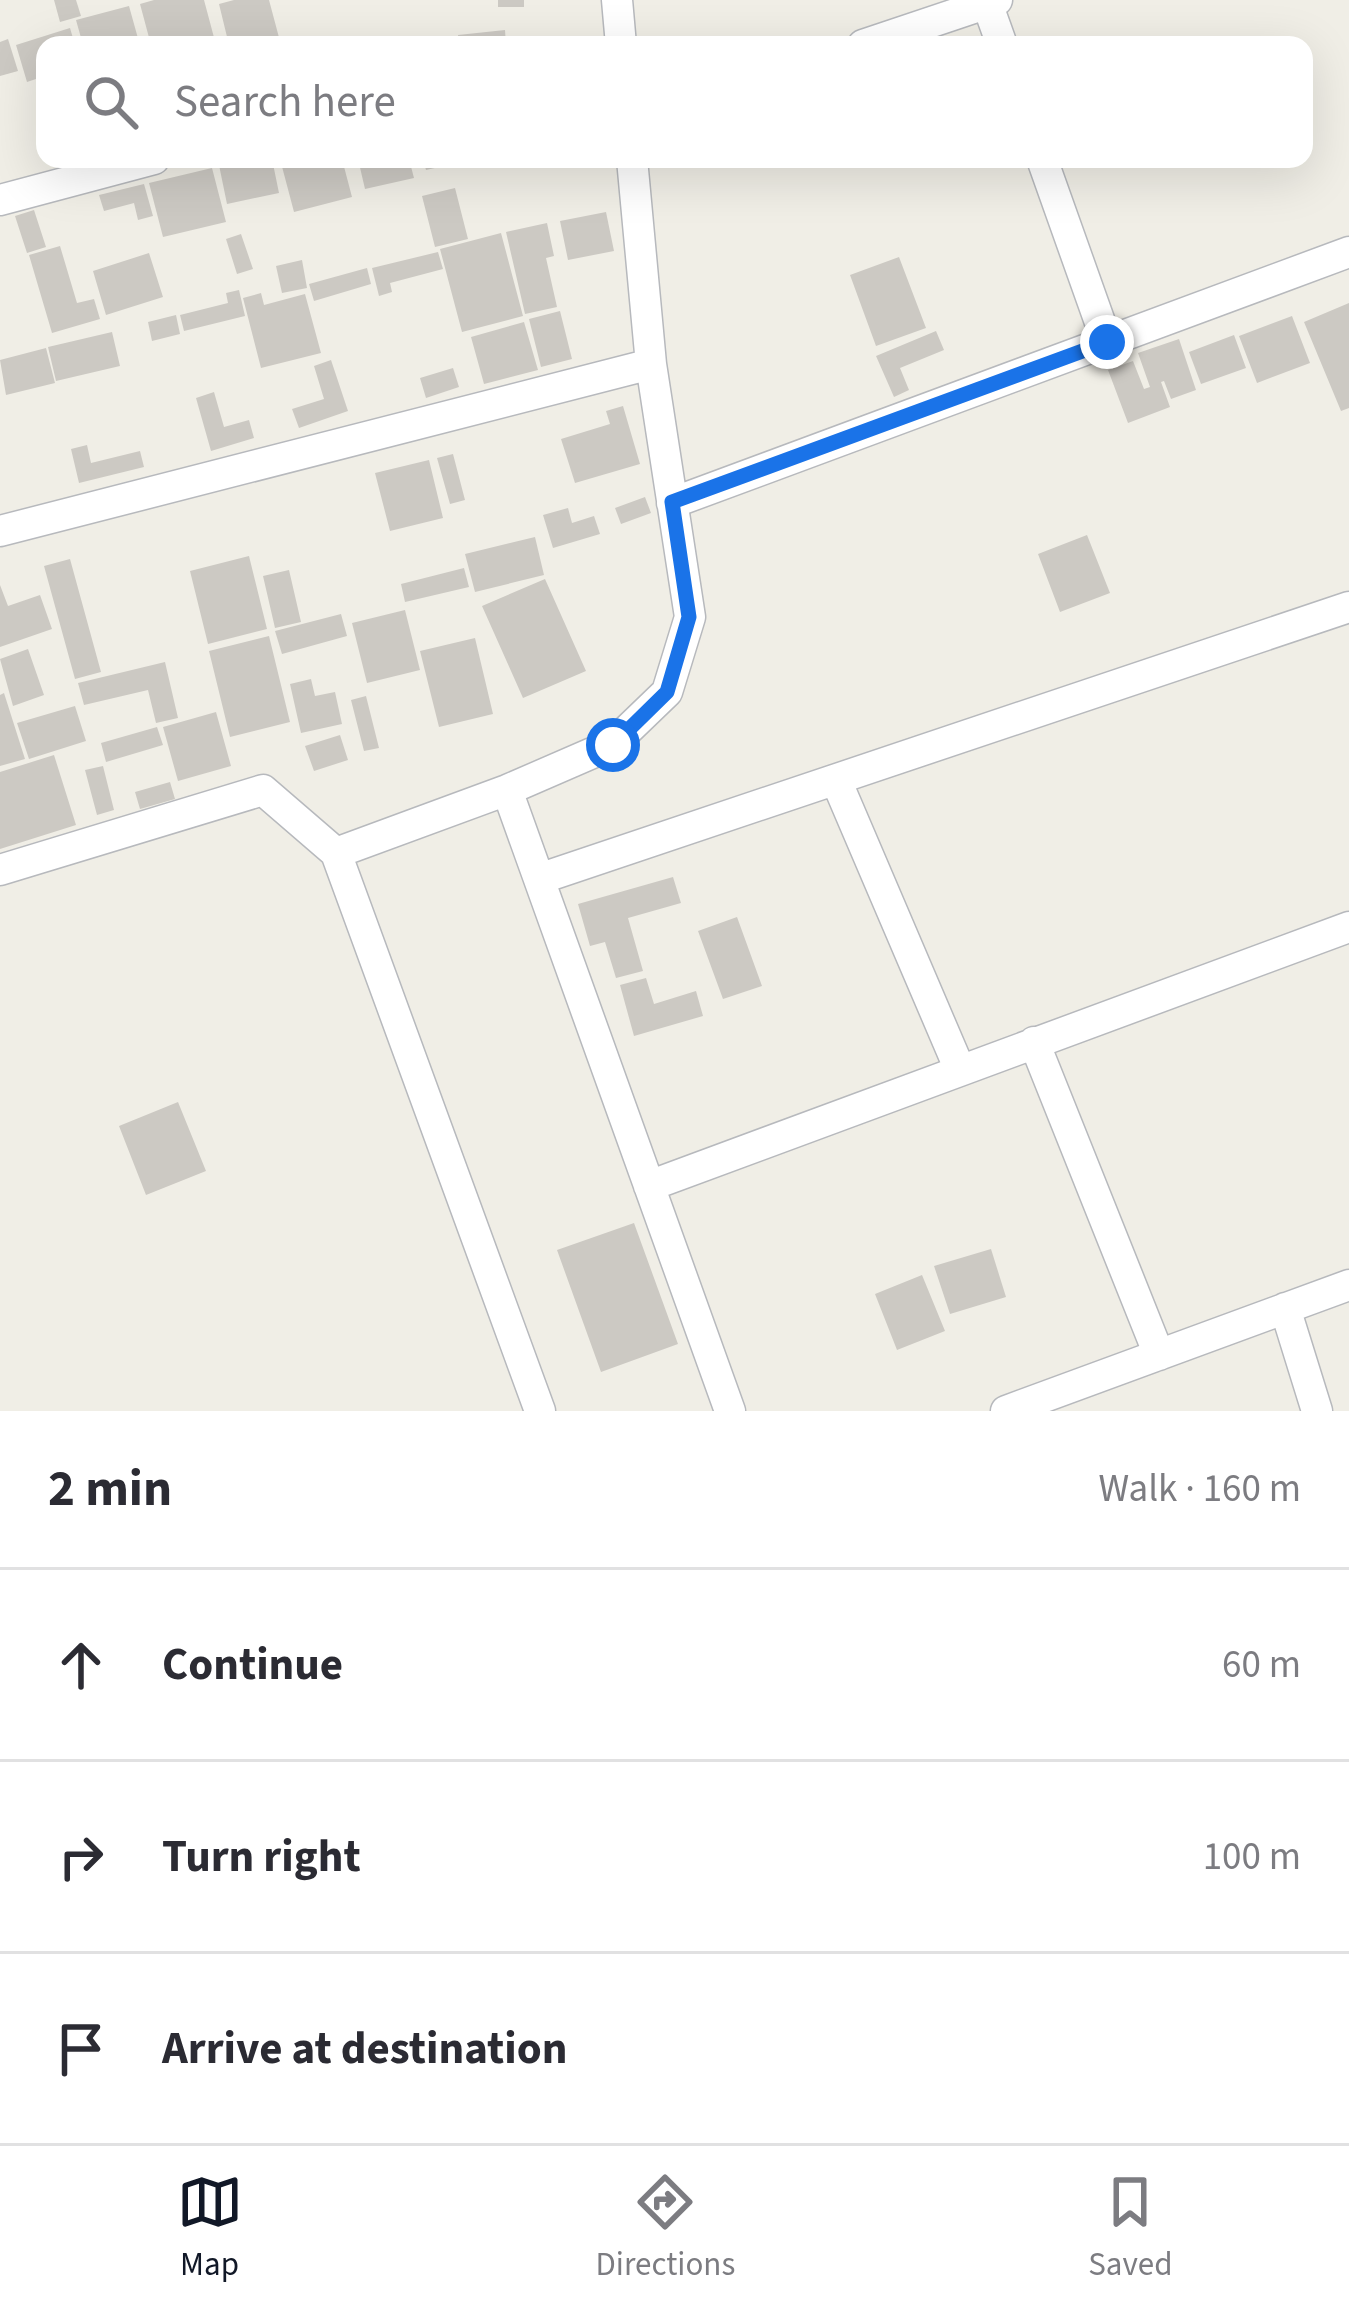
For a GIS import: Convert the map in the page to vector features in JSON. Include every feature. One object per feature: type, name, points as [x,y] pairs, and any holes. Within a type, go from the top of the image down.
[{"type":"street","points":[[617,0],[621,36]]},
{"type":"street","points":[[890,36],[992,2],[1000,36]]},
{"type":"street","points":[[0,200],[120,168]]},
{"type":"street","points":[[336,853],[613,745],[667,692],[689,617],[651,364],[633,168]]},
{"type":"street","points":[[1045,168],[1107,342]]},
{"type":"street","points":[[672,502],[1349,252]]},
{"type":"street","points":[[0,531],[651,364]]},
{"type":"street","points":[[538,879],[1349,608]]},
{"type":"street","points":[[836,780],[960,1070]]},
{"type":"street","points":[[0,870],[262,790],[336,853],[540,1411]]},
{"type":"street","points":[[507,790],[730,1411]]},
{"type":"street","points":[[649,1186],[1349,927]]},
{"type":"street","points":[[1034,1042],[1159,1355]]},
{"type":"street","points":[[1006,1411],[1349,1285]]},
{"type":"street","points":[[1285,1308],[1317,1411]]},
{"type":"building","points":[[54,0],[76,0],[81,16],[60,22]]},
{"type":"building","points":[[204,0],[214,36],[149,36],[140,4]]},
{"type":"building","points":[[269,0],[279,36],[227,36],[219,4]]},
{"type":"building","points":[[498,0],[524,0],[524,7],[498,7]]},
{"type":"building","points":[[129,6],[137,36],[80,36],[76,20]]},
{"type":"building","points":[[70,28],[72,36],[45,36]]},
{"type":"building","points":[[505,30],[505,36],[458,36]]},
{"type":"building","points":[[8,39],[18,71],[0,76],[0,42]]},
{"type":"building","points":[[36,39],[36,79],[27,82],[16,45]]},
{"type":"building","points":[[212,168],[226,222],[163,237],[149,183]]},
{"type":"building","points":[[220,168],[274,168],[279,193],[227,204]]},
{"type":"building","points":[[282,168],[344,168],[352,197],[294,212]]},
{"type":"building","points":[[360,168],[411,168],[414,178],[365,189]]},
{"type":"building","points":[[144,184],[153,216],[138,220],[134,203],[104,211],[99,195]]},
{"type":"building","points":[[455,188],[468,239],[435,247],[422,196]]},
{"type":"building","points":[[34,210],[46,247],[27,253],[15,216]]},
{"type":"building","points":[[606,212],[614,251],[568,260],[560,221]]},
{"type":"building","points":[[547,223],[554,256],[546,258],[557,307],[525,314],[506,232]]},
{"type":"building","points":[[501,233],[523,316],[462,332],[440,249]]},
{"type":"building","points":[[241,234],[253,269],[237,274],[226,239]]},
{"type":"building","points":[[60,246],[77,303],[94,299],[100,319],[52,333],[29,255]]},
{"type":"building","points":[[438,252],[443,269],[390,283],[392,292],[379,296],[372,268]]},
{"type":"building","points":[[149,253],[163,297],[106,315],[93,271]]},
{"type":"building","points":[[899,257],[926,328],[876,346],[850,275]]},
{"type":"building","points":[[302,260],[307,288],[282,293],[276,266]]},
{"type":"building","points":[[367,268],[371,284],[314,301],[309,284]]},
{"type":"building","points":[[239,290],[245,316],[184,331],[180,315],[228,303],[226,293]]},
{"type":"building","points":[[261,293],[264,305],[305,294],[321,353],[261,368],[243,298]]},
{"type":"building","points":[[1349,303],[1349,408],[1341,411],[1304,322]]},
{"type":"building","points":[[560,311],[572,359],[541,367],[529,319]]},
{"type":"building","points":[[176,315],[180,334],[152,341],[148,322]]},
{"type":"building","points":[[1292,316],[1310,363],[1257,383],[1239,336]]},
{"type":"building","points":[[524,322],[538,370],[484,384],[471,337]]},
{"type":"building","points":[[936,331],[944,350],[900,368],[909,390],[894,397],[876,356]]},
{"type":"building","points":[[112,332],[120,366],[56,381],[48,347]]},
{"type":"building","points":[[1234,335],[1246,368],[1201,384],[1189,352]]},
{"type":"building","points":[[1179,339],[1196,390],[1171,399],[1161,382],[1170,407],[1128,423],[1108,370],[1133,361],[1144,389],[1150,387],[1138,353]]},
{"type":"building","points":[[46,348],[55,383],[6,395],[0,360]]},
{"type":"building","points":[[331,360],[348,411],[299,428],[292,409],[324,399],[314,366]]},
{"type":"building","points":[[453,368],[459,387],[426,398],[420,378]]},
{"type":"building","points":[[214,392],[224,427],[249,420],[254,438],[211,451],[196,398]]},
{"type":"building","points":[[623,406],[640,464],[575,483],[561,439],[610,424],[606,411]]},
{"type":"building","points":[[87,445],[91,463],[140,451],[144,467],[79,483],[71,449]]},
{"type":"building","points":[[453,454],[465,500],[450,504],[437,458]]},
{"type":"building","points":[[429,460],[443,518],[390,531],[375,473]]},
{"type":"building","points":[[645,497],[651,513],[621,524],[615,508]]},
{"type":"building","points":[[568,508],[572,523],[594,516],[600,534],[553,548],[543,515]]},
{"type":"building","points":[[1087,535],[1110,593],[1060,612],[1038,554]]},
{"type":"building","points":[[535,537],[544,575],[475,592],[465,554]]},
{"type":"building","points":[[249,556],[267,629],[208,644],[190,571]]},
{"type":"building","points":[[70,559],[101,672],[75,679],[44,566]]},
{"type":"building","points":[[464,568],[469,587],[405,602],[401,584]]},
{"type":"building","points":[[289,570],[301,622],[275,628],[263,576]]},
{"type":"building","points":[[545,579],[586,671],[523,698],[482,606]]},
{"type":"building","points":[[0,585],[8,606],[40,595],[52,629],[0,647]]},
{"type":"building","points":[[405,610],[420,670],[367,683],[352,623]]},
{"type":"building","points":[[341,614],[347,636],[282,654],[275,631]]},
{"type":"building","points":[[269,636],[290,722],[230,737],[209,651]]},
{"type":"building","points":[[475,638],[493,714],[439,727],[420,651]]},
{"type":"building","points":[[28,649],[44,695],[13,706],[0,659]]},
{"type":"building","points":[[165,662],[178,718],[156,723],[148,690],[84,705],[78,683]]},
{"type":"building","points":[[311,679],[315,696],[335,692],[342,724],[301,733],[290,684]]},
{"type":"building","points":[[4,693],[25,759],[0,766],[0,695]]},
{"type":"building","points":[[366,696],[379,748],[364,751],[351,700]]},
{"type":"building","points":[[75,706],[86,741],[29,759],[17,723]]},
{"type":"building","points":[[216,712],[231,766],[178,781],[163,727]]},
{"type":"building","points":[[157,727],[163,745],[106,762],[101,743]]},
{"type":"building","points":[[340,735],[348,760],[314,771],[305,746]]},
{"type":"building","points":[[54,755],[76,825],[0,849],[0,772]]},
{"type":"building","points":[[103,766],[114,810],[97,815],[85,770]]},
{"type":"building","points":[[170,782],[175,799],[140,809],[135,792]]},
{"type":"building","points":[[673,877],[681,903],[628,918],[643,971],[616,978],[605,942],[590,946],[578,904]]},
{"type":"building","points":[[737,917],[762,986],[723,999],[698,931]]},
{"type":"building","points":[[646,978],[654,1004],[696,991],[703,1016],[634,1036],[620,985]]},
{"type":"building","points":[[178,1102],[206,1171],[146,1195],[119,1126]]},
{"type":"building","points":[[634,1223],[678,1344],[601,1372],[557,1250]]},
{"type":"building","points":[[991,1249],[1006,1297],[950,1314],[934,1266]]},
{"type":"building","points":[[922,1275],[945,1331],[897,1350],[875,1294]]},
{"type":"route","points":[[613,745],[667,692],[689,617],[672,502],[1107,342]]}]
